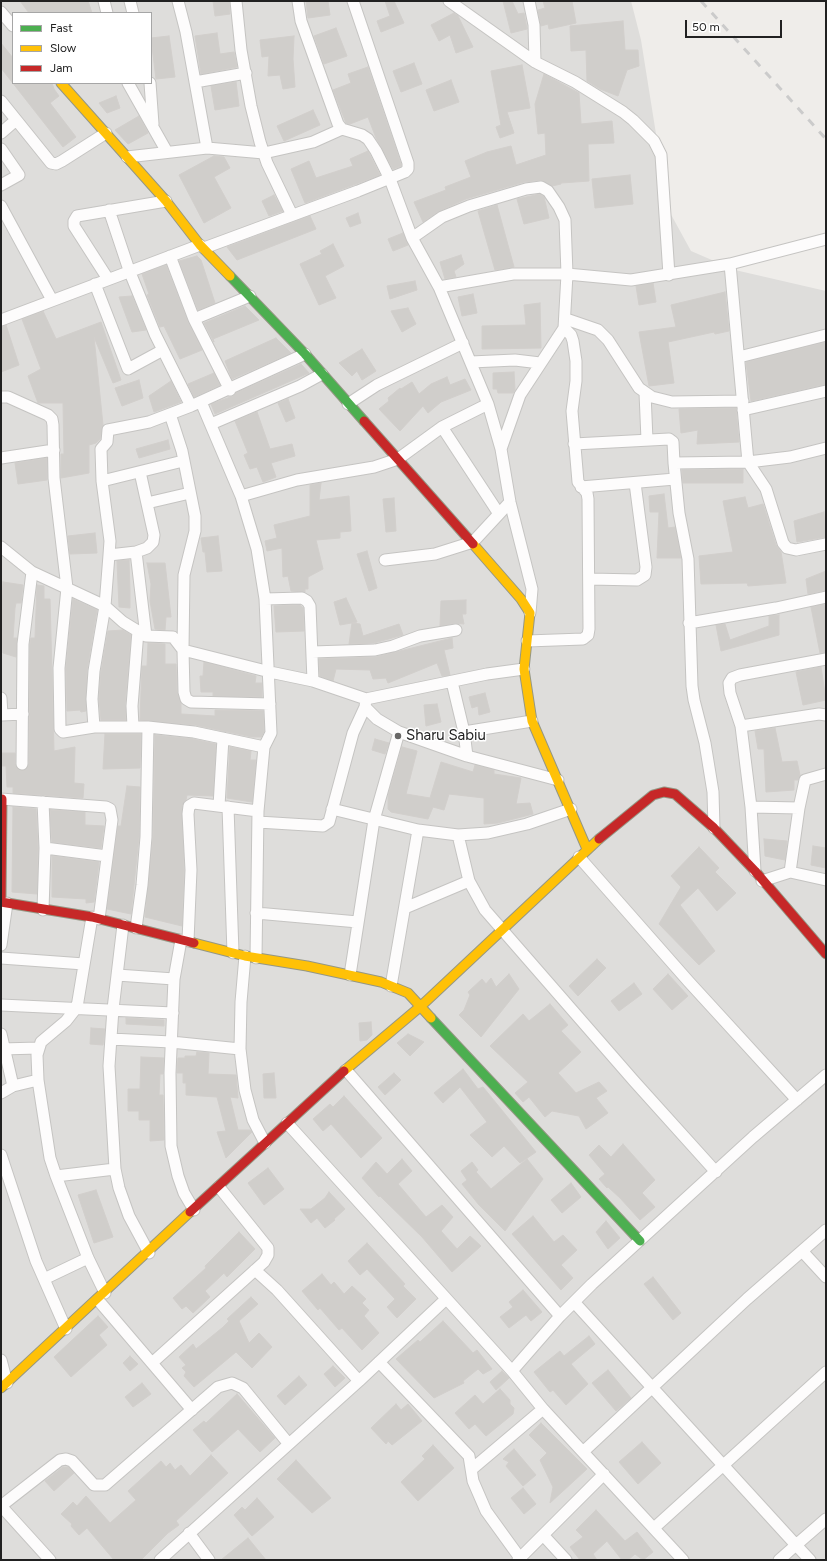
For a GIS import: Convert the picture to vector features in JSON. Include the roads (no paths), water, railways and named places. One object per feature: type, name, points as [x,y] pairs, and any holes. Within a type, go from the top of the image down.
[{"type":"street","points":[[104,1],[107,12]]},
{"type":"street","points":[[130,1],[133,12]]},
{"type":"street","points":[[178,1],[186,32],[207,148]]},
{"type":"street","points":[[236,1],[252,106],[264,152],[292,215]]},
{"type":"street","points":[[298,1],[301,21],[308,43],[338,124],[342,129],[362,135],[368,139],[390,179],[412,238],[439,287],[488,404],[501,449],[510,502],[532,589],[524,668],[532,721],[571,809],[583,853],[689,982],[797,1100]]},
{"type":"street","points":[[1,320],[129,270],[292,215],[390,179],[405,172],[408,169],[408,163],[353,1]]},
{"type":"street","points":[[448,1],[535,62],[575,82],[623,112],[633,120],[658,147],[661,155],[670,275]]},
{"type":"street","points":[[529,1],[534,25],[535,62]]},
{"type":"street","points":[[1,12],[12,25]]},
{"type":"street","points":[[195,82],[246,73]]},
{"type":"street","points":[[62,84],[166,201],[202,246],[305,354],[348,404],[473,542],[521,599],[530,613]]},
{"type":"street","points":[[129,84],[167,152]]},
{"type":"street","points":[[150,84],[153,127]]},
{"type":"street","points":[[1,101],[51,163],[56,164],[62,161],[106,133]]},
{"type":"street","points":[[1,133],[16,120]]},
{"type":"street","points":[[127,157],[207,148],[264,152],[313,142],[342,129]]},
{"type":"street","points":[[1,149],[19,175],[1,185]]},
{"type":"street","points":[[412,238],[442,217],[469,206],[519,191],[541,187],[548,191],[559,207],[565,220],[567,274],[565,324],[573,341],[576,362],[576,381],[572,411],[574,444],[578,482],[587,493],[588,499],[590,579],[589,629],[588,635],[583,639],[527,641]]},
{"type":"street","points":[[108,279],[74,226],[74,220],[77,216],[166,201]]},
{"type":"street","points":[[1,206],[52,300]]},
{"type":"street","points":[[109,210],[129,270],[163,350],[196,404],[212,424],[234,483],[241,496],[257,549],[266,599],[270,672],[271,733],[264,747],[258,816],[256,913],[250,957],[240,1002],[240,1049],[245,1090],[253,1120],[265,1143]]},
{"type":"street","points":[[439,287],[513,274],[567,274],[631,280],[670,275],[730,264],[826,239]]},
{"type":"street","points":[[170,256],[194,319],[230,390]]},
{"type":"street","points":[[730,264],[748,462],[766,489],[783,543],[787,548],[796,550],[826,544]]},
{"type":"street","points":[[95,284],[128,369],[163,350]]},
{"type":"street","points":[[194,319],[250,296]]},
{"type":"street","points":[[501,449],[520,395],[565,324]]},
{"type":"street","points":[[565,324],[598,330],[608,340],[639,388],[652,398],[672,402],[743,405],[826,391]]},
{"type":"street","points":[[739,357],[826,335]]},
{"type":"street","points":[[348,404],[377,385],[463,343]]},
{"type":"street","points":[[94,727],[92,699],[94,671],[105,606],[110,541],[102,481],[101,449],[107,442],[108,430],[149,422],[196,404],[230,390],[305,354]]},
{"type":"street","points":[[471,362],[515,360],[540,362]]},
{"type":"street","points":[[212,424],[300,386],[322,374]]},
{"type":"street","points":[[644,393],[647,440]]},
{"type":"street","points":[[1,397],[8,397],[48,414],[52,419],[54,478],[67,588],[59,668],[60,729],[63,732],[94,727],[148,727],[194,732],[264,747]]},
{"type":"street","points":[[241,496],[297,480],[374,467],[398,459],[442,427],[488,404]]},
{"type":"street","points":[[170,414],[182,452],[195,516],[195,531],[184,575],[183,650],[184,692],[186,699],[191,702],[270,704]]},
{"type":"street","points":[[442,427],[499,514]]},
{"type":"street","points":[[574,444],[671,440],[679,513],[688,559],[690,587],[689,623],[694,700],[706,750],[712,792],[714,828]]},
{"type":"street","points":[[674,463],[748,462],[790,456],[826,448]]},
{"type":"street","points":[[1,458],[54,450]]},
{"type":"street","points":[[102,481],[183,461]]},
{"type":"street","points":[[109,555],[136,552],[147,548],[153,542],[154,535],[140,472]]},
{"type":"street","points":[[581,487],[675,479]]},
{"type":"street","points":[[590,579],[637,580],[645,575],[646,567],[635,483]]},
{"type":"street","points":[[147,503],[190,493]]},
{"type":"street","points":[[385,560],[435,554],[473,542],[510,502]]},
{"type":"street","points":[[1,547],[32,572],[105,606],[122,622],[142,634],[173,637],[183,650],[312,681],[365,703],[377,720],[399,732],[467,756],[558,780]]},
{"type":"street","points":[[134,726],[132,706],[142,634],[136,552]]},
{"type":"street","points":[[22,764],[23,644],[32,572]]},
{"type":"street","points":[[689,623],[776,608],[826,597]]},
{"type":"street","points":[[266,599],[302,598],[307,600],[310,606],[312,681]]},
{"type":"street","points":[[312,652],[375,650],[393,646],[420,636],[456,630]]},
{"type":"street","points":[[754,871],[751,807],[741,726],[730,693],[729,683],[732,678],[740,675],[826,658]]},
{"type":"street","points":[[365,703],[487,674],[524,668]]},
{"type":"street","points":[[452,682],[464,732],[467,756]]},
{"type":"street","points":[[1,698],[2,714],[23,714]]},
{"type":"street","points":[[194,1210],[184,1193],[178,1176],[171,1146],[171,1042],[174,979],[184,941],[191,870],[189,806],[194,803],[224,807],[258,816],[323,826],[329,822],[353,733],[365,703]]},
{"type":"street","points":[[741,726],[826,714]]},
{"type":"street","points":[[464,732],[532,721]]},
{"type":"street","points":[[136,928],[142,885],[146,837],[148,727]]},
{"type":"street","points":[[350,975],[374,820],[399,732]]},
{"type":"street","points":[[223,738],[224,807],[233,953]]},
{"type":"street","points":[[790,872],[799,808],[805,780],[826,774]]},
{"type":"street","points":[[4,1386],[66,1330],[265,1143],[346,1070],[422,1006],[583,853],[652,795],[664,792],[675,794],[714,828],[754,871],[826,954]]},
{"type":"street","points":[[192,1410],[152,1363],[101,1297],[88,1258],[50,1158],[38,1080],[39,1048],[41,1042],[66,1021],[77,1007],[84,964],[96,918],[107,856],[112,820],[110,810],[106,807],[1,799],[1,902],[96,918],[250,957],[307,966],[350,975],[391,986],[408,993],[422,1006],[640,1241]]},
{"type":"street","points":[[43,802],[45,848],[43,910]]},
{"type":"street","points":[[751,807],[799,808]]},
{"type":"street","points":[[332,809],[418,830],[458,835],[488,833],[527,824],[571,809]]},
{"type":"street","points":[[391,986],[418,830]]},
{"type":"street","points":[[458,835],[469,881],[485,910],[716,1172]]},
{"type":"street","points":[[45,848],[107,856]]},
{"type":"street","points":[[762,881],[790,872],[826,880]]},
{"type":"street","points":[[404,908],[469,881]]},
{"type":"street","points":[[1,945],[7,904]]},
{"type":"street","points":[[256,913],[358,922]]},
{"type":"street","points":[[123,925],[113,1010],[109,1066],[115,1169],[119,1188],[129,1216],[149,1252]]},
{"type":"street","points":[[1,958],[84,964]]},
{"type":"street","points":[[117,974],[174,979]]},
{"type":"street","points":[[1,1004],[173,1013]]},
{"type":"street","points":[[1,1034],[2,1049],[13,1086]]},
{"type":"street","points":[[111,1039],[171,1042],[240,1049]]},
{"type":"street","points":[[2,1049],[39,1048]]},
{"type":"street","points":[[346,1070],[560,1316]]},
{"type":"street","points":[[512,1371],[560,1316],[592,1284],[826,1075]]},
{"type":"street","points":[[1,1093],[13,1086],[38,1080]]},
{"type":"street","points":[[287,1123],[512,1371],[543,1408],[683,1560]]},
{"type":"street","points":[[1,1155],[36,1261],[66,1330]]},
{"type":"street","points":[[56,1176],[115,1169]]},
{"type":"street","points":[[152,1363],[264,1262],[268,1255],[268,1248],[219,1187]]},
{"type":"street","points":[[584,1451],[747,1299],[826,1230]]},
{"type":"street","points":[[802,1250],[826,1277]]},
{"type":"street","points":[[44,1279],[88,1258]]},
{"type":"street","points":[[255,1270],[277,1290],[358,1381]]},
{"type":"street","points":[[160,1560],[379,1362],[446,1299]]},
{"type":"street","points":[[574,1302],[722,1466],[810,1560]]},
{"type":"street","points":[[1,1360],[4,1386]]},
{"type":"street","points":[[379,1362],[469,1456],[473,1481],[486,1511],[519,1559],[604,1474]]},
{"type":"street","points":[[654,1528],[826,1372]]},
{"type":"street","points":[[50,1560],[1,1506],[60,1460],[66,1459],[72,1461],[94,1485],[105,1485],[218,1387],[232,1383],[243,1388],[288,1443]]},
{"type":"street","points":[[472,1469],[543,1408]]},
{"type":"street","points":[[779,1560],[826,1519]]},
{"type":"street","points":[[189,1533],[209,1560]]},
{"type":"street","points":[[543,1535],[566,1560]]},
{"type":"railway","points":[[701,1],[826,139]]},
{"type":"place","name":"Sharu Sabiu","points":[[398,736]]}]
